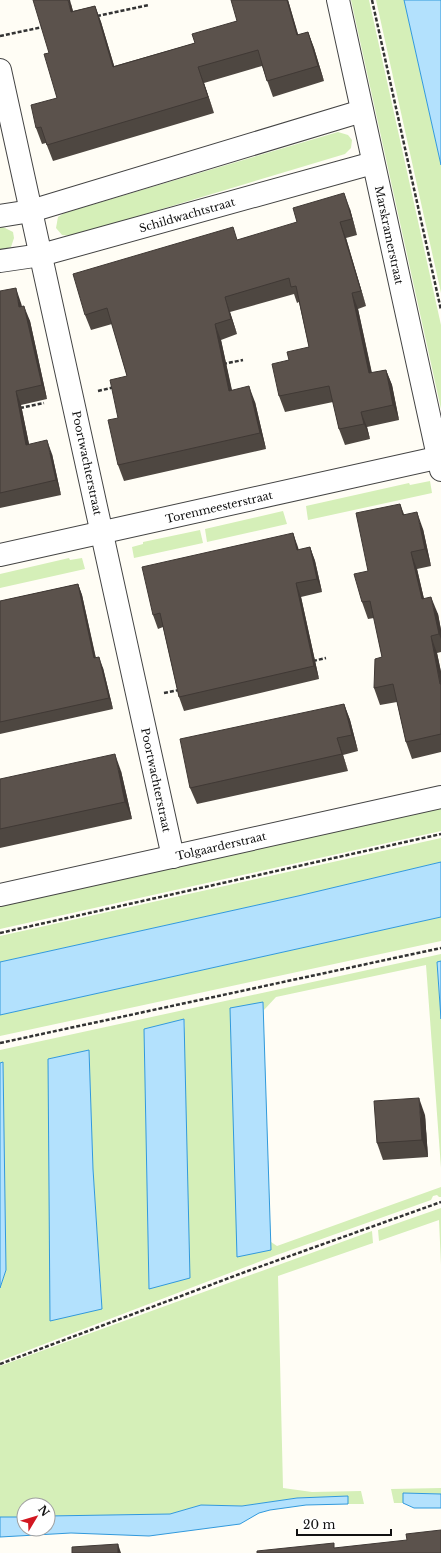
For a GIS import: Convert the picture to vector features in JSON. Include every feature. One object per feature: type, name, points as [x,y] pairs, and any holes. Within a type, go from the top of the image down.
[{"type":"street","name":"Marskramerstraat","points":[[338,0],[440,462]]},
{"type":"street","name":"Poortwachterstraat","points":[[0,70],[173,857]]},
{"type":"street","points":[[0,216],[31,211],[362,111]]},
{"type":"street","name":"Schildwachtstraat","points":[[0,261],[41,255],[373,163]]},
{"type":"street","name":"Torenmeesterstraat","points":[[0,556],[440,462]]},
{"type":"street","name":"Tolgaarderstraat","points":[[0,895],[441,797]]},
{"type":"path","points":[[372,0],[441,310]]},
{"type":"path","points":[[90,18],[149,5]]},
{"type":"path","points":[[0,36],[45,27]]},
{"type":"path","points":[[219,365],[243,360]]},
{"type":"path","points":[[14,410],[119,386]]},
{"type":"path","points":[[311,661],[326,658]]},
{"type":"path","points":[[138,699],[184,689]]},
{"type":"path","points":[[0,933],[441,834]]},
{"type":"path","points":[[0,1043],[441,948]]},
{"type":"path","points":[[0,1364],[245,1272],[441,1202]]},
{"type":"green space","points":[[351,0],[369,0],[441,325],[441,409]]},
{"type":"green space","points":[[376,0],[404,0],[441,165],[441,293]]},
{"type":"green space","points":[[338,132],[348,135],[352,140],[351,148],[345,154],[72,236],[62,235],[56,228],[58,217],[64,213]]},
{"type":"green space","points":[[3,227],[13,232],[14,238],[11,247],[0,251],[0,228]]},
{"type":"green space","points":[[430,481],[432,493],[308,520],[306,506],[409,483],[410,485]]},
{"type":"green space","points":[[283,511],[287,524],[207,542],[205,529]]},
{"type":"green space","points":[[200,530],[203,543],[134,558],[132,547],[143,544],[143,542]]},
{"type":"green space","points":[[69,558],[70,560],[82,558],[85,569],[0,588],[0,574]]},
{"type":"green space","points":[[441,808],[441,831],[0,929],[0,906]]},
{"type":"green space","points":[[441,838],[441,862],[298,896],[0,962],[0,936]]},
{"type":"green space","points":[[441,917],[441,941],[0,1036],[0,1015]]},
{"type":"green space","points":[[441,954],[441,961],[437,962],[441,1019],[441,1168],[426,965],[276,997],[264,1010],[263,1002],[271,1250],[271,1242],[277,1246],[441,1187],[441,1197],[437,1195],[433,1196],[431,1200],[274,1256],[0,1361],[0,1288],[6,1270],[3,1062],[0,1063],[0,1050]],"holes":[[[184,1019],[185,1026],[149,1289],[144,1029]],[[89,1050],[93,1169],[102,1302],[48,1059]]]},
{"type":"green space","points":[[441,1208],[441,1265],[439,1220],[379,1241],[378,1230]]},
{"type":"green space","points":[[372,1231],[373,1243],[278,1276],[283,1488],[312,1492],[361,1491],[364,1504],[348,1504],[347,1496],[297,1498],[242,1506],[201,1505],[170,1514],[56,1516],[56,1497],[16,1497],[16,1517],[0,1517],[0,1366]]},
{"type":"green space","points":[[441,1488],[441,1494],[403,1493],[403,1503],[394,1503],[391,1489]]},
{"type":"water","points":[[404,0],[441,0],[441,165]]},
{"type":"water","points":[[441,862],[441,917],[0,1015],[0,962],[298,896]]},
{"type":"water","points":[[441,961],[441,1019],[437,962]]},
{"type":"water","points":[[263,1002],[271,1250],[237,1257],[230,1008]]},
{"type":"water","points":[[184,1019],[190,1278],[149,1289],[144,1029]]},
{"type":"water","points":[[89,1050],[93,1169],[102,1309],[50,1321],[48,1059]]},
{"type":"water","points":[[3,1062],[6,1270],[0,1288],[0,1063]]},
{"type":"water","points":[[403,1493],[441,1494],[441,1508],[414,1508],[403,1503]]},
{"type":"water","points":[[348,1496],[348,1504],[306,1505],[270,1510],[259,1513],[240,1524],[149,1536],[56,1534],[56,1516],[170,1514],[201,1505],[242,1506],[297,1498]]},
{"type":"water","points":[[0,1517],[16,1517],[16,1536],[0,1537]]},
{"type":"building","points":[[33,0],[68,0],[71,12],[95,6],[113,67],[195,43],[192,34],[237,21],[231,0],[287,0],[297,35],[308,32],[318,66],[267,81],[258,50],[198,67],[208,97],[47,145],[41,127],[36,128],[31,105],[57,98],[44,54],[49,53]]},
{"type":"building","points":[[344,193],[352,219],[340,222],[361,291],[352,293],[369,373],[386,370],[393,405],[361,412],[364,424],[339,429],[329,386],[279,396],[272,364],[289,360],[287,352],[309,347],[296,286],[291,287],[289,278],[225,297],[231,319],[215,324],[229,391],[249,386],[260,433],[118,465],[108,420],[118,418],[110,380],[127,376],[107,308],[85,315],[73,274],[233,227],[237,240],[297,222],[293,208]]},
{"type":"building","points":[[16,288],[19,307],[24,306],[42,385],[16,391],[26,445],[47,440],[56,480],[0,493],[0,291]]},
{"type":"building","points":[[400,504],[403,515],[417,512],[425,549],[411,552],[422,599],[431,597],[439,634],[431,636],[441,684],[441,734],[406,742],[393,684],[374,688],[375,659],[382,657],[370,601],[362,602],[354,574],[368,571],[356,513]]},
{"type":"building","points":[[293,533],[297,550],[310,547],[317,579],[296,583],[314,666],[179,697],[160,613],[153,615],[142,567]]},
{"type":"building","points":[[78,584],[94,658],[99,657],[109,698],[0,722],[0,601]]},
{"type":"building","points":[[344,704],[352,735],[337,738],[342,754],[190,788],[180,739]]},
{"type":"building","points":[[115,754],[125,802],[0,829],[0,779]]},
{"type":"building","points":[[419,1098],[422,1140],[377,1143],[374,1101]]},
{"type":"building","points":[[441,1530],[441,1553],[257,1553],[257,1551],[334,1543],[334,1548],[407,1540],[406,1534]]},
{"type":"building","points":[[118,1544],[118,1553],[72,1553],[72,1547]]}]
